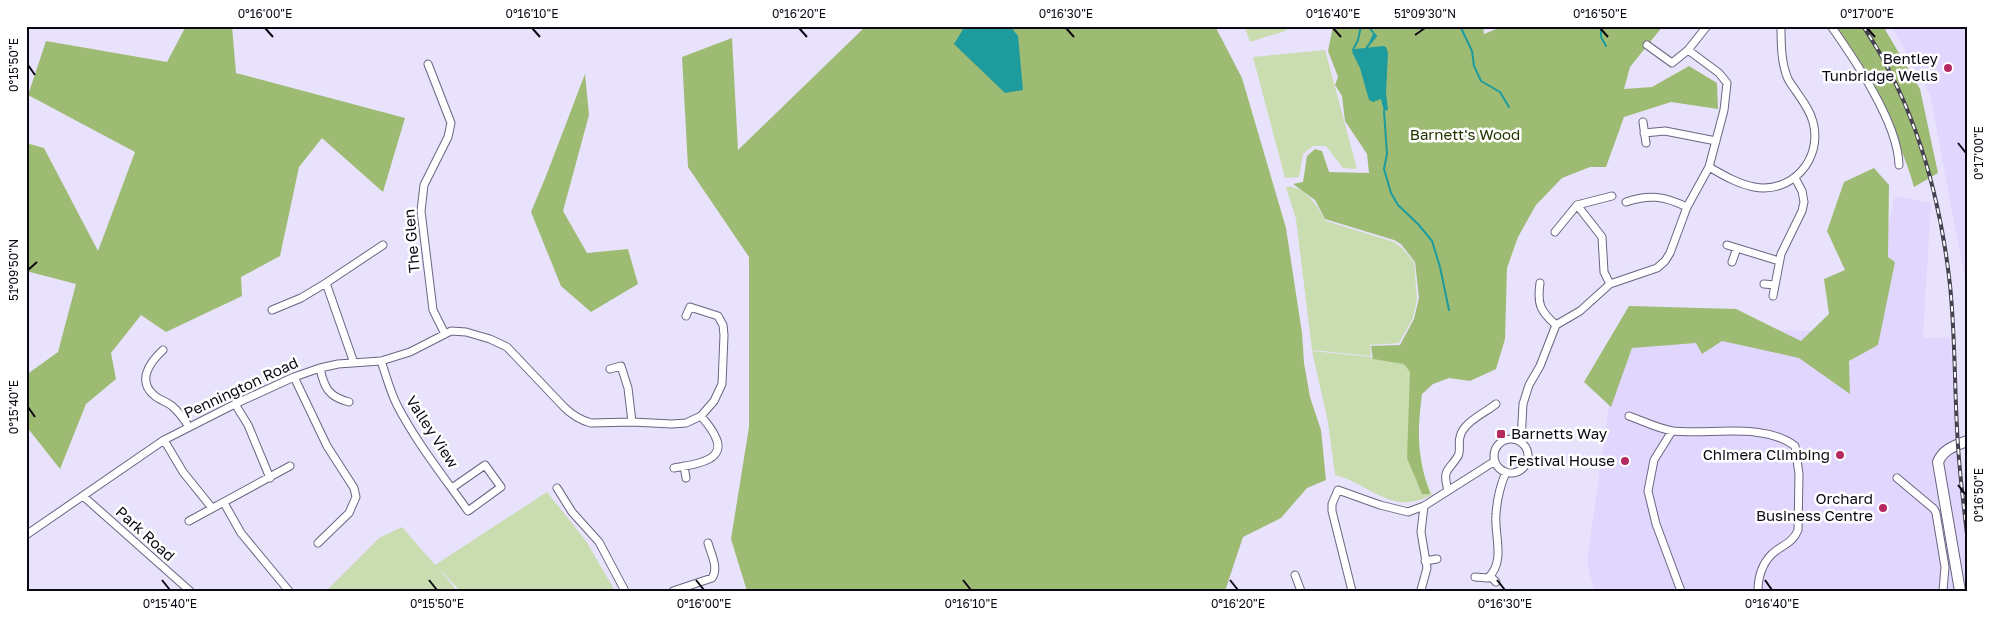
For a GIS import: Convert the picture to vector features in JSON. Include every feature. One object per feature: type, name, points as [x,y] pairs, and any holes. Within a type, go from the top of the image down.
[{"type":"street","points":[[1647,45],[1672,63],[1688,50],[1707,26]]},
{"type":"street","points":[[1709,167],[1737,182],[1752,187],[1774,187],[1786,184],[1796,178],[1810,158],[1815,145],[1815,132],[1809,112],[1788,78],[1782,53],[1781,26]]},
{"type":"street","points":[[1831,26],[1873,92],[1891,132],[1899,165]]},
{"type":"street","points":[[1521,442],[1523,404],[1529,385],[1540,366],[1556,325],[1580,310],[1610,284],[1642,275],[1657,268],[1665,261],[1676,239],[1687,207],[1709,167],[1724,110],[1727,84],[1719,73],[1688,50]]},
{"type":"street","name":"The Glen","points":[[428,64],[451,123],[448,137],[424,185],[421,211],[433,310],[445,334]]},
{"type":"street","points":[[1643,122],[1646,143]]},
{"type":"street","points":[[1644,133],[1665,131],[1716,141]]},
{"type":"street","points":[[1773,296],[1779,261],[1804,202],[1802,191],[1796,178]]},
{"type":"street","points":[[1555,232],[1578,205],[1612,196]]},
{"type":"street","points":[[1626,202],[1643,196],[1656,197],[1687,207]]},
{"type":"street","points":[[1578,205],[1602,238],[1604,272],[1610,284]]},
{"type":"street","points":[[272,310],[301,298],[383,245]]},
{"type":"street","points":[[1727,245],[1779,261]]},
{"type":"street","points":[[1732,262],[1737,248]]},
{"type":"street","points":[[326,283],[354,363]]},
{"type":"street","points":[[1540,283],[1539,304],[1548,318],[1556,325]]},
{"type":"street","points":[[1764,284],[1775,285]]},
{"type":"street","points":[[674,468],[706,462],[714,456],[718,443],[701,416],[714,401],[722,384],[724,360],[723,325],[718,316],[690,307],[686,316]]},
{"type":"street","name":"Pennington Road","points":[[26,535],[164,440],[235,404],[294,377],[320,368],[381,361],[410,352],[451,331],[466,332],[490,339],[507,347],[573,416],[591,423],[632,422],[672,424],[686,423],[701,416]]},
{"type":"street","points":[[162,350],[150,362],[146,376],[148,384],[151,392],[170,404],[183,416],[189,427]]},
{"type":"street","name":"Valley View","points":[[381,361],[397,405],[452,488],[468,511],[501,487],[485,465],[452,488]]},
{"type":"street","points":[[610,370],[621,366],[628,388],[632,422]]},
{"type":"street","points":[[320,368],[323,383],[336,399],[350,402]]},
{"type":"street","points":[[294,377],[327,446],[354,488],[356,497],[349,513],[318,543]]},
{"type":"street","points":[[235,404],[248,425],[270,478]]},
{"type":"street","points":[[1448,490],[1444,476],[1446,469],[1459,454],[1460,436],[1466,426],[1496,404]]},
{"type":"street","points":[[1629,416],[1672,431],[1760,433],[1788,440],[1795,446],[1799,474],[1798,530],[1795,537],[1772,554],[1764,565],[1758,579],[1758,591]]},
{"type":"street","points":[[1672,431],[1654,460],[1648,491],[1656,524],[1681,591]]},
{"type":"street","points":[[1511,439],[1521,442],[1528,450],[1528,461],[1525,466],[1516,472],[1506,472],[1495,461],[1495,451],[1501,442],[1511,439]]},
{"type":"street","points":[[164,440],[183,472],[212,508]]},
{"type":"street","points":[[1960,591],[1938,462],[1940,456],[1946,450],[1967,441]]},
{"type":"street","points":[[1352,591],[1332,511],[1332,504],[1338,490],[1380,505],[1408,512],[1424,506],[1495,461]]},
{"type":"street","points":[[189,521],[290,466]]},
{"type":"street","points":[[684,466],[686,478]]},
{"type":"street","points":[[1475,577],[1488,578],[1497,568],[1496,506],[1506,472]]},
{"type":"street","points":[[1897,478],[1936,513],[1945,568],[1944,591]]},
{"type":"street","points":[[558,488],[572,512],[599,542],[625,591]]},
{"type":"street","name":"Park Road","points":[[83,496],[190,590]]},
{"type":"street","points":[[224,503],[241,533],[289,591]]},
{"type":"street","points":[[1421,590],[1426,568],[1421,532],[1424,506]]},
{"type":"street","points":[[673,591],[712,578],[715,568],[708,543]]},
{"type":"street","points":[[1425,561],[1437,559]]},
{"type":"street","points":[[1295,575],[1301,591]]},
{"type":"street","points":[[1490,576],[1496,582]]},
{"type":"shaded area","points":[[965,26],[1010,26],[1018,36],[1023,90],[1005,93],[954,44]]},
{"type":"shaded area","points":[[1244,26],[1292,26],[1285,31],[1250,42]]},
{"type":"shaded area","points":[[1891,26],[1967,26],[1967,290],[1930,94]]},
{"type":"shaded area","points":[[1386,47],[1388,53],[1386,93],[1388,110],[1384,111],[1381,99],[1373,102],[1369,100],[1360,68],[1352,52],[1355,49]]},
{"type":"shaded area","points":[[1325,50],[1357,169],[1343,168],[1326,146],[1313,146],[1303,154],[1299,177],[1285,178],[1253,57]]},
{"type":"shaded area","points":[[1286,187],[1293,187],[1305,193],[1326,221],[1394,242],[1414,262],[1417,299],[1413,318],[1399,343],[1370,345],[1371,356],[1312,350],[1296,219]]},
{"type":"shaded area","points":[[1895,196],[1931,203],[1923,338],[1950,337],[1967,545],[1967,591],[1594,591],[1587,561],[1620,326],[1864,332]]},
{"type":"shaded area","points":[[1312,351],[1420,362],[1413,448],[1432,495],[1417,501],[1393,501],[1335,475],[1328,422]]},
{"type":"shaded area","points":[[547,492],[586,541],[615,591],[460,591],[437,566],[457,591],[326,591],[379,538],[402,527],[435,565]]},
{"type":"green space","points":[[186,26],[232,26],[236,73],[405,118],[383,192],[322,138],[299,167],[280,256],[241,277],[242,296],[166,332],[141,315],[111,353],[116,379],[86,404],[60,469],[26,426],[26,375],[58,352],[76,284],[26,271],[26,143],[44,148],[98,251],[135,152],[28,95],[46,41],[167,62]]},
{"type":"green space","points":[[866,26],[1215,26],[1242,78],[1286,228],[1302,333],[1304,363],[1310,397],[1321,430],[1326,480],[1307,488],[1281,518],[1243,537],[1225,591],[747,591],[731,539],[749,427],[749,257],[688,167],[682,57],[732,38],[738,150]]},
{"type":"green space","name":"Barnett's Wood","points":[[1333,26],[1483,26],[1484,34],[1504,26],[1663,26],[1630,67],[1624,89],[1652,87],[1689,66],[1717,83],[1718,109],[1671,102],[1624,117],[1606,167],[1590,167],[1562,178],[1536,205],[1518,237],[1507,268],[1505,339],[1496,369],[1470,381],[1449,378],[1433,384],[1422,394],[1419,444],[1420,456],[1430,494],[1422,494],[1407,458],[1410,372],[1404,364],[1373,359],[1371,346],[1400,345],[1414,319],[1419,298],[1415,262],[1401,244],[1394,240],[1325,219],[1315,200],[1293,184],[1303,182],[1307,156],[1315,149],[1322,151],[1329,172],[1369,173],[1367,154],[1345,121],[1342,96],[1335,85],[1338,77],[1328,51]]},
{"type":"green space","points":[[1833,26],[1883,26],[1920,89],[1938,173],[1914,187],[1890,124]]},
{"type":"green space","points":[[585,74],[589,115],[563,211],[587,253],[628,249],[638,284],[591,312],[561,286],[531,212]]},
{"type":"green space","points":[[1874,168],[1889,185],[1888,257],[1895,262],[1878,345],[1849,361],[1850,394],[1799,358],[1722,341],[1702,354],[1696,343],[1632,348],[1611,407],[1584,382],[1629,306],[1736,309],[1801,341],[1829,314],[1824,279],[1845,270],[1827,231],[1844,182]]},
{"type":"waterway","points":[[1353,50],[1358,40],[1361,26]]},
{"type":"waterway","points":[[1367,47],[1376,36],[1368,26]]},
{"type":"waterway","points":[[1460,26],[1472,51],[1474,66],[1481,81],[1500,92],[1509,107]]},
{"type":"waterway","points":[[1601,26],[1601,37],[1606,46]]},
{"type":"waterway","points":[[1370,43],[1374,34]]},
{"type":"waterway","points":[[1384,111],[1387,154],[1384,169],[1391,193],[1398,205],[1432,241],[1440,267],[1449,310]]},
{"type":"railway","points":[[1863,26],[1897,86],[1910,118],[1932,184],[1939,217],[1952,307],[1957,437],[1967,534]]},
{"type":"place","name":"Bentley Tunbridge Wells","points":[[1948,68]]},
{"type":"place","name":"Barnetts Way","points":[[1501,434]]},
{"type":"place","name":"Chimera Climbing","points":[[1840,455]]},
{"type":"place","name":"Festival House","points":[[1625,461]]},
{"type":"place","name":"Orchard Business Centre","points":[[1883,508]]}]
